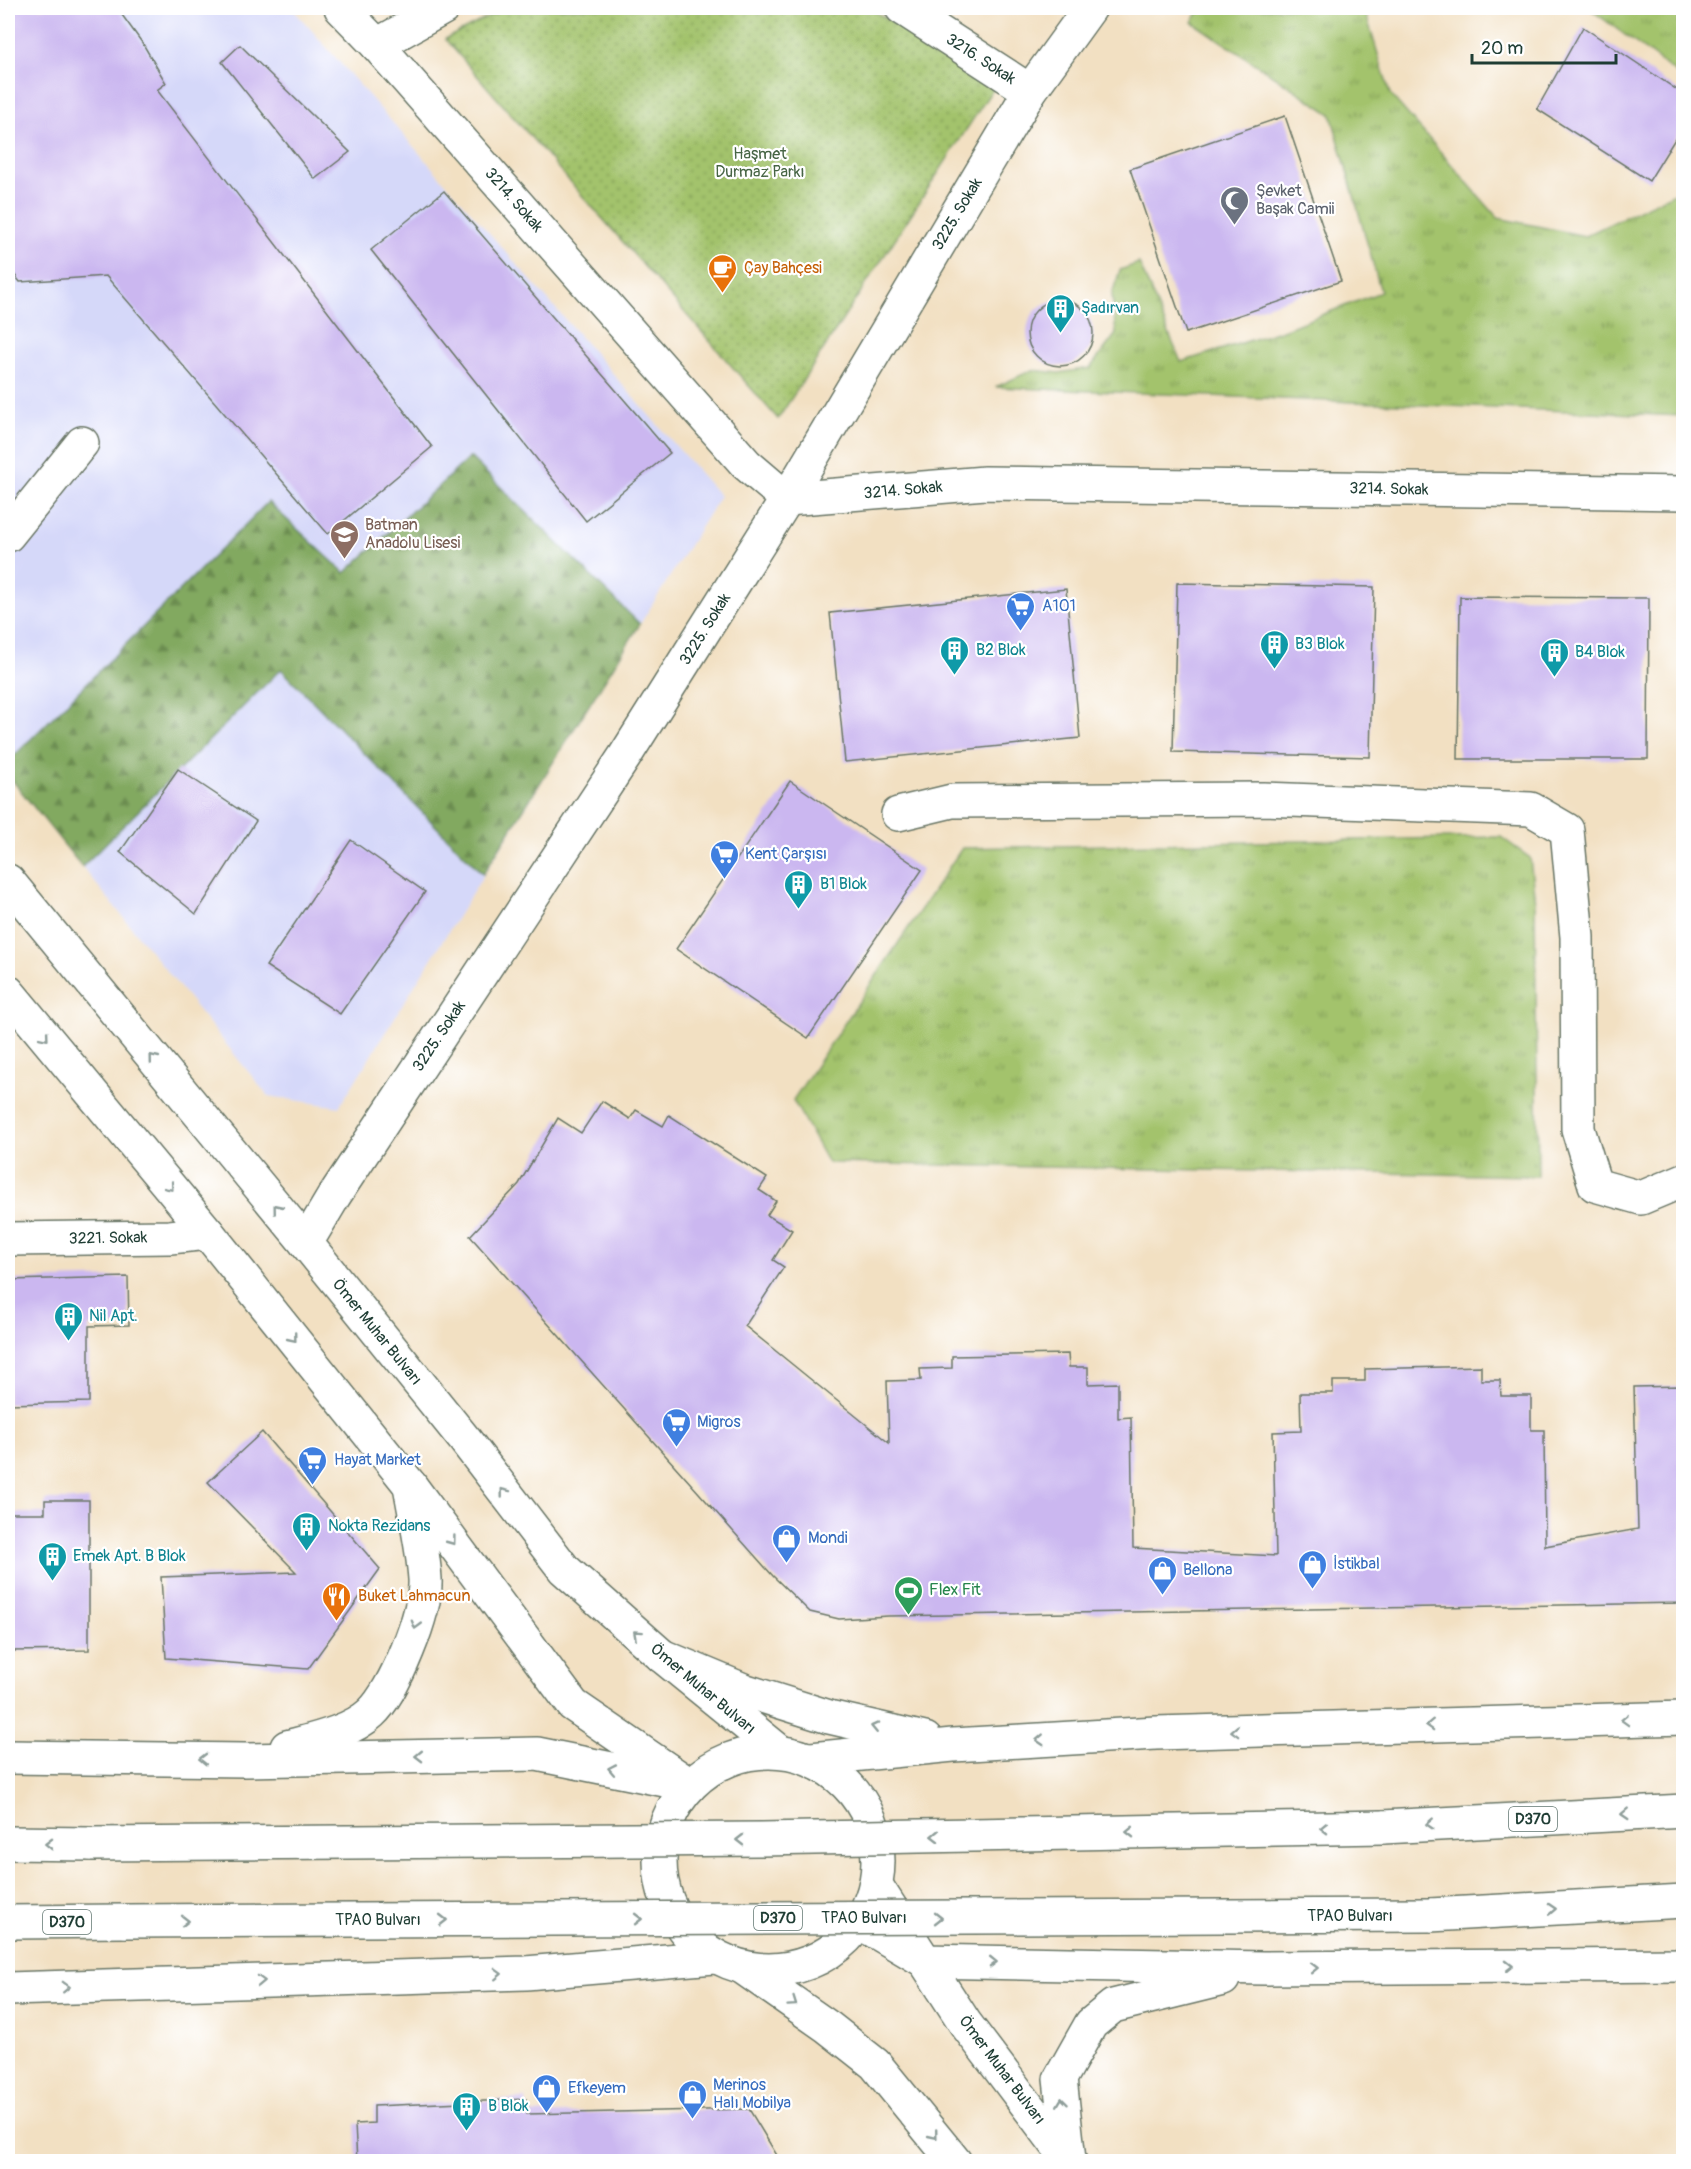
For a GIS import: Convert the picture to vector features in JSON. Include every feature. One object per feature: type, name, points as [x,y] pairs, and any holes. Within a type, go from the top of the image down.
[{"type":"main road","name":"3214. Sokak","points":[[341,8],[377,45],[746,464],[787,499],[985,483],[1683,493]]},
{"type":"main road","points":[[377,45],[443,8]]},
{"type":"main road","name":"3216. Sokak","points":[[902,8],[1030,91]]},
{"type":"main road","name":"3225. Sokak","points":[[306,1243],[334,1196],[625,756],[787,499],[1030,91],[1090,8]]},
{"type":"main road","points":[[8,535],[82,444]]},
{"type":"main road","points":[[898,814],[952,801],[1263,799],[1531,808],[1567,830],[1578,937],[1578,1129],[1595,1185],[1641,1198],[1683,1180]]},
{"type":"main road","name":"Ömer Muhar Bulvarı","points":[[8,880],[465,1440],[564,1569],[662,1656],[779,1751]]},
{"type":"main road","points":[[8,992],[208,1233],[410,1485],[573,1705],[690,1785]]},
{"type":"main road","name":"3221. Sokak","points":[[8,1239],[170,1237],[208,1233]]},
{"type":"main road","points":[[245,1760],[338,1732],[371,1713],[392,1684],[416,1628],[425,1581],[410,1485]]},
{"type":"main road","points":[[662,1656],[746,1691],[829,1717],[953,1745]]},
{"type":"main road","points":[[811,1759],[953,1745],[1168,1732],[1683,1718]]},
{"type":"main road","points":[[745,1969],[780,1971],[813,1963],[841,1945],[861,1923],[877,1887],[879,1848],[868,1811],[844,1780],[811,1759],[779,1751],[747,1754],[716,1765],[690,1785],[679,1798],[663,1831],[659,1867],[667,1903],[686,1934],[714,1957],[745,1969],[876,2064],[956,2162]]},
{"type":"main road","points":[[8,1757],[245,1760],[537,1754],[690,1785]]},
{"type":"main road","name":"D370","points":[[8,1843],[762,1839],[1383,1827],[1683,1811]]},
{"type":"main road","name":"Ömer Muhar Bulvarı","points":[[877,1887],[965,2023],[1070,2161]]},
{"type":"main road","name":"TPAO Bulvarı","points":[[8,1922],[1430,1915],[1683,1901]]},
{"type":"main road","name":"TPAO Bulvarı","points":[[861,1923],[925,1960],[1263,1968],[1683,1965]]},
{"type":"main road","points":[[8,1989],[526,1973],[714,1957]]},
{"type":"main road","points":[[1070,2161],[1059,2079],[1091,2024],[1113,2006],[1263,1968]]},
{"type":"shaded area","name":"Batman Anadolu Lisesi","points":[[8,8],[292,8],[720,496],[339,1107],[268,1096],[8,775]]},
{"type":"green space","name":"Haşmet Durmaz Parkı","points":[[506,8],[869,8],[996,84],[778,419],[445,39]]},
{"type":"green space","points":[[1201,8],[1364,8],[1390,94],[1498,218],[1585,236],[1683,187],[1683,416],[996,387],[1032,370],[1059,373],[1090,368],[1116,334],[1112,294],[1120,270],[1139,263],[1181,362],[1280,331],[1381,292],[1331,114],[1192,22]]},
{"type":"green space","points":[[1683,8],[1683,78],[1590,9]]},
{"type":"green space","points":[[470,457],[640,624],[483,874],[281,669],[82,867],[8,775],[8,762],[268,502],[345,573]]},
{"type":"green space","points":[[1501,837],[1530,858],[1535,903],[1538,1176],[828,1163],[793,1100],[962,848]]},
{"type":"building","points":[[8,8],[117,8],[143,44],[166,83],[157,90],[432,447],[328,534],[106,276],[20,282],[8,266]]},
{"type":"building","points":[[1583,27],[1683,94],[1683,126],[1649,181],[1537,109]]},
{"type":"building","points":[[240,45],[350,152],[315,179],[222,62]]},
{"type":"building","name":"Şevket Başak Camii","points":[[1285,116],[1341,281],[1186,333],[1130,169]]},
{"type":"building","points":[[444,191],[670,453],[586,521],[371,250]]},
{"type":"building","name":"Şadırvan","points":[[1054,300],[1066,300],[1078,305],[1088,315],[1093,333],[1091,346],[1078,361],[1066,366],[1054,366],[1042,361],[1032,351],[1027,339],[1027,327],[1032,315],[1042,305]]},
{"type":"building","name":"B3 Blok","points":[[1177,583],[1374,587],[1370,757],[1173,752]]},
{"type":"building","name":"B2 Blok","points":[[1066,589],[1080,738],[845,762],[830,613]]},
{"type":"building","name":"B4 Blok","points":[[1460,597],[1649,598],[1648,759],[1458,759]]},
{"type":"building","points":[[178,769],[256,821],[196,914],[120,852]]},
{"type":"building","name":"B1 Blok","points":[[790,781],[922,870],[808,1038],[676,949]]},
{"type":"building","points":[[351,840],[425,892],[340,1014],[266,966]]},
{"type":"building","points":[[602,1101],[630,1119],[636,1110],[663,1126],[669,1115],[767,1178],[759,1190],[776,1201],[767,1215],[792,1230],[773,1260],[784,1267],[745,1326],[889,1443],[887,1381],[921,1380],[920,1369],[952,1368],[952,1356],[1068,1354],[1069,1367],[1088,1367],[1088,1384],[1118,1383],[1118,1418],[1131,1417],[1133,1548],[1276,1556],[1273,1432],[1301,1431],[1300,1393],[1333,1393],[1333,1381],[1365,1381],[1365,1369],[1481,1366],[1481,1380],[1500,1380],[1501,1396],[1531,1396],[1531,1430],[1544,1430],[1545,1546],[1638,1529],[1634,1387],[1683,1386],[1683,1603],[888,1616],[839,1619],[810,1612],[773,1576],[470,1236],[519,1184],[558,1118],[581,1133]]},
{"type":"building","name":"Nil Apt.","points":[[128,1277],[129,1325],[89,1326],[89,1402],[8,1404],[8,1280]]},
{"type":"building","name":"Nokta Rezidans","points":[[262,1432],[380,1569],[308,1669],[166,1658],[161,1577],[296,1572],[208,1482]]},
{"type":"building","name":"Emek Apt. B Blok","points":[[45,1500],[89,1500],[89,1650],[8,1651],[8,1513],[45,1513]]},
{"type":"building","points":[[526,2099],[527,2114],[749,2109],[781,2162],[357,2162],[355,2124],[374,2123],[374,2106]]},
{"type":"place","name":"Şevket Başak Camii","points":[[1235,226]]},
{"type":"place","name":"Çay Bahçesi","points":[[723,294]]},
{"type":"place","name":"Şadırvan","points":[[1060,334]]},
{"type":"place","name":"Batman Anadolu Lisesi","points":[[344,560]]},
{"type":"place","name":"A101","points":[[1021,632]]},
{"type":"place","name":"B3 Blok","points":[[1274,670]]},
{"type":"place","name":"B2 Blok","points":[[955,676]]},
{"type":"place","name":"B4 Blok","points":[[1554,678]]},
{"type":"place","name":"Kent Çarşısı","points":[[724,880]]},
{"type":"place","name":"B1 Blok","points":[[799,910]]},
{"type":"place","name":"Nil Apt.","points":[[68,1342]]},
{"type":"place","name":"Migros","points":[[676,1448]]},
{"type":"place","name":"Hayat Market","points":[[313,1486]]},
{"type":"place","name":"Nokta Rezidans","points":[[307,1552]]},
{"type":"place","name":"Mondi","points":[[787,1564]]},
{"type":"place","name":"Emek Apt. B Blok","points":[[52,1582]]},
{"type":"place","name":"İstikbal","points":[[1312,1590]]},
{"type":"place","name":"Bellona","points":[[1162,1596]]},
{"type":"place","name":"Flex Fit","points":[[908,1616]]},
{"type":"place","name":"Buket Lahmacun","points":[[337,1622]]},
{"type":"place","name":"Efkeyem","points":[[547,2114]]},
{"type":"place","name":"Merinos Halı Mobilya","points":[[692,2120]]},
{"type":"place","name":"B Blok","points":[[467,2132]]}]
